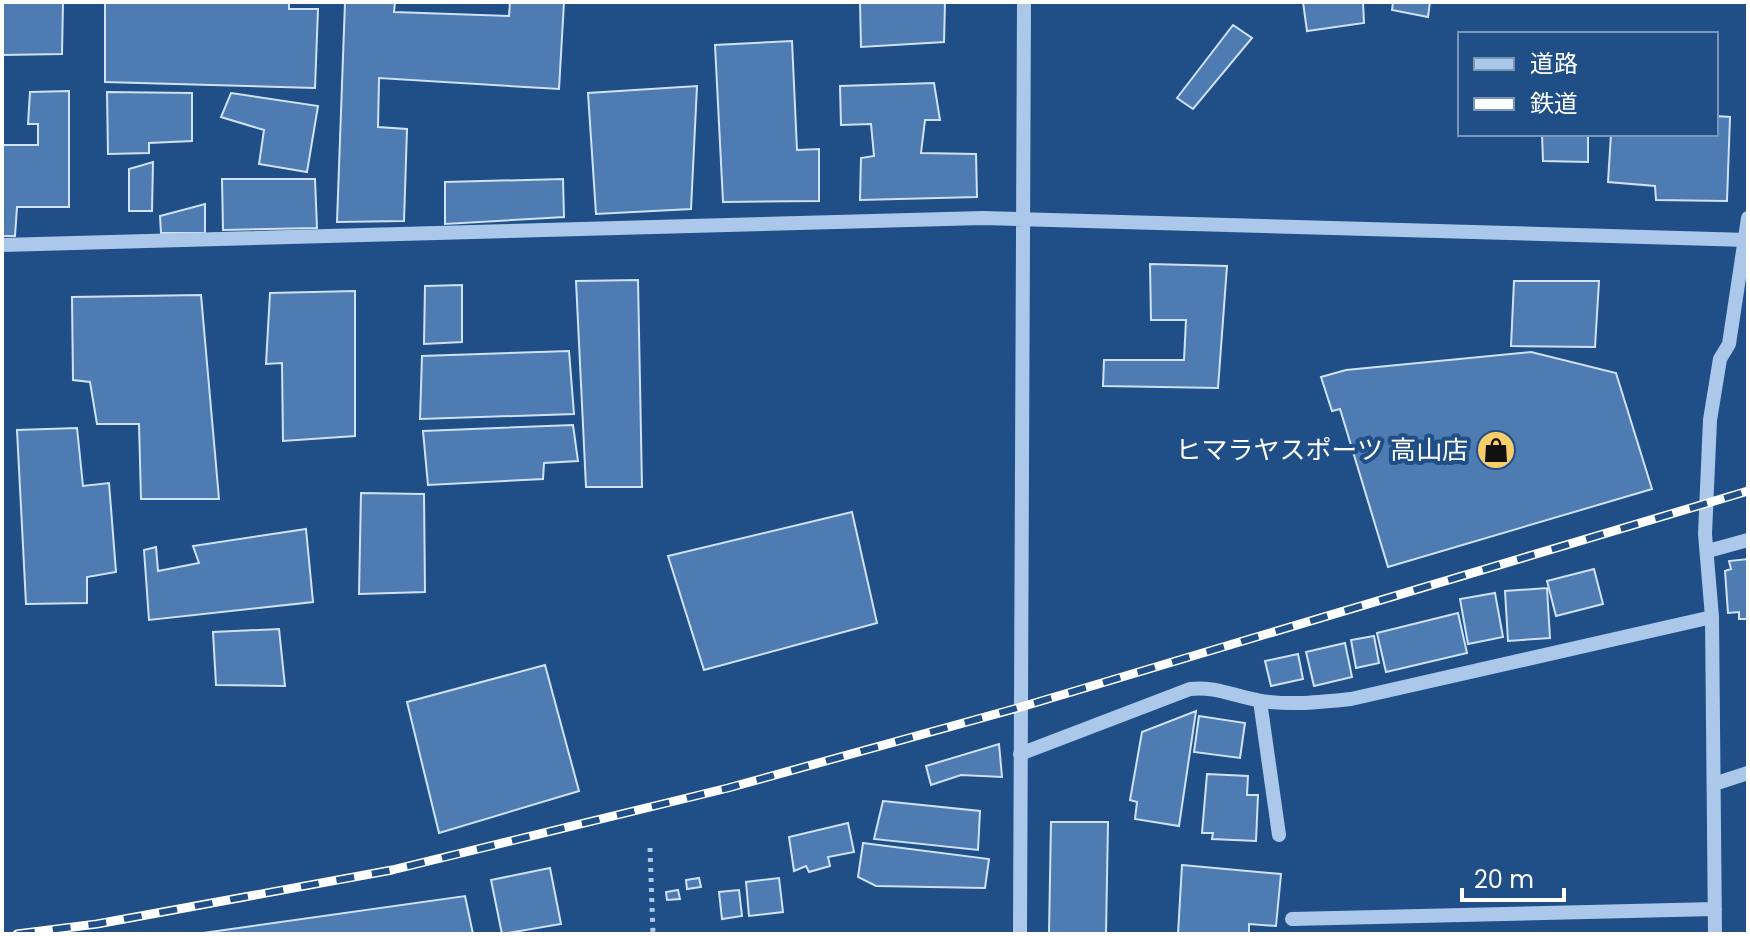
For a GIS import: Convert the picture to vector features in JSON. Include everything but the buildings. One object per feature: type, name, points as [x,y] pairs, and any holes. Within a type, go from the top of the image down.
[{"type":"street","points":[[1020,934],[1024,2]]},
{"type":"street","points":[[1715,934],[1712,617],[1705,534],[1710,420],[1720,359],[1729,344],[1748,218]]},
{"type":"street","points":[[2,245],[1021,219],[1745,240]]},
{"type":"street","points":[[1708,551],[1748,540]]},
{"type":"street","points":[[1020,754],[1168,695],[1205,687],[1260,701],[1351,699],[1712,617]]},
{"type":"street","points":[[1260,701],[1279,835]]},
{"type":"street","points":[[1714,784],[1748,773]]},
{"type":"street","points":[[1292,919],[1715,909]]},
{"type":"path","points":[[650,848],[653,934]]},
{"type":"railway","points":[[17,934],[97,924],[392,870],[728,788],[1021,707],[1748,491]]},
{"type":"place","name":"ヒマラヤスポーツ 高山店","points":[[1496,450]]}]
